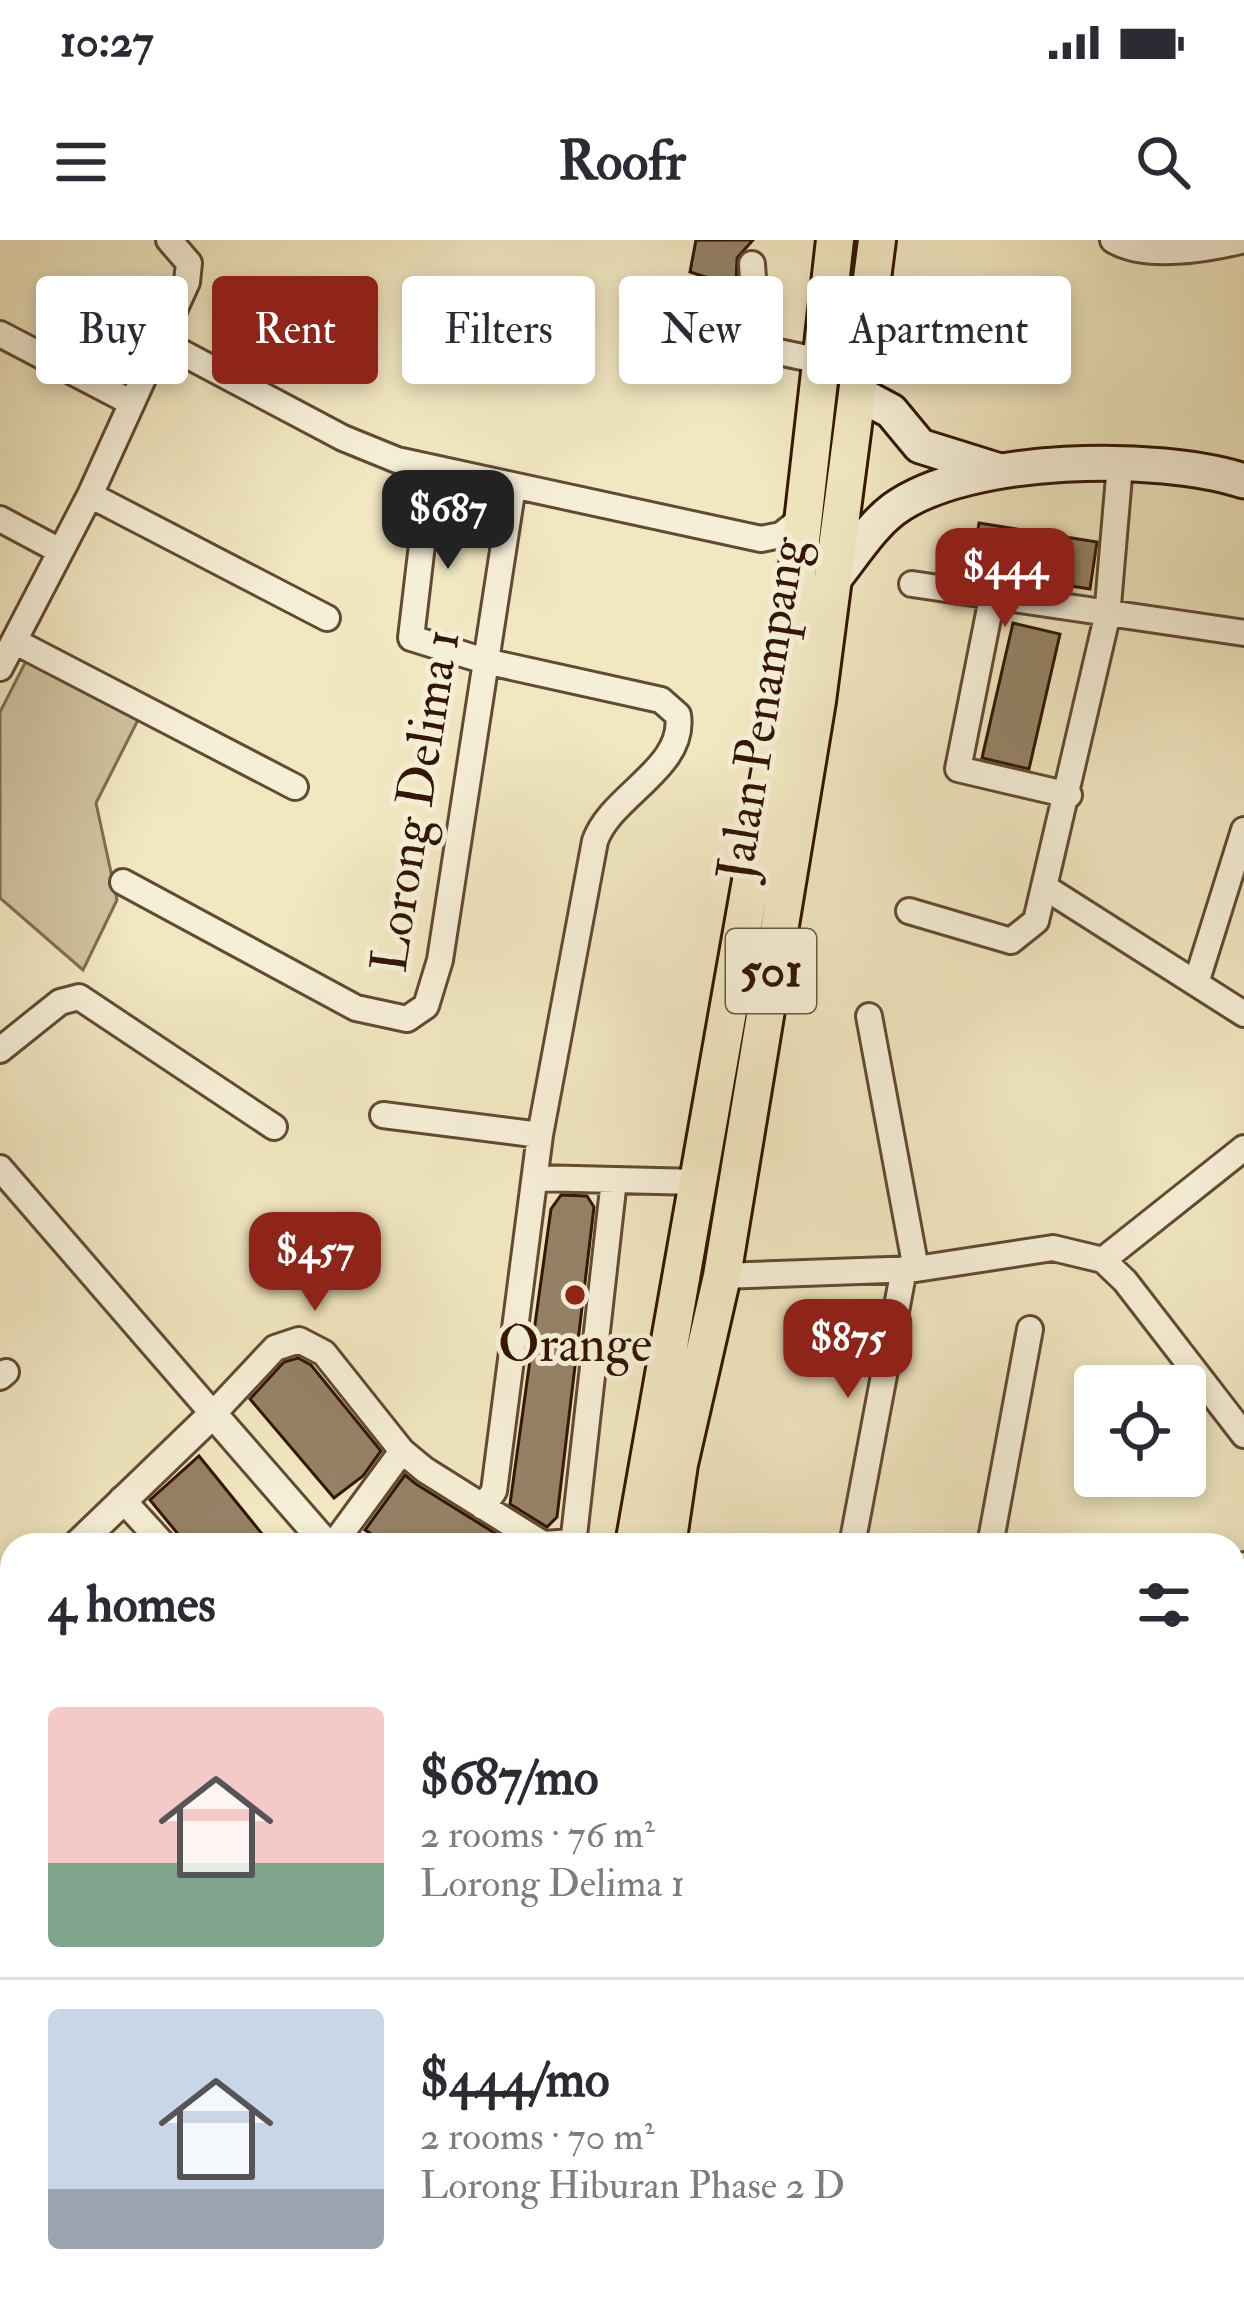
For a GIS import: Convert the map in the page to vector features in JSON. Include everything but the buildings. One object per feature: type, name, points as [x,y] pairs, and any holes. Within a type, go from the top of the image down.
[{"type":"main road","name":"Jalan Penampang","points":[[831,276],[835,240]]},
{"type":"main road","name":"Jalan Penampang","points":[[636,1533],[724,1040],[816,583],[861,395],[877,240]]},
{"type":"main road","name":"Jalan Penampang","points":[[669,1533],[722,1276],[761,1025],[816,583],[806,515],[819,384]]},
{"type":"main road","points":[[816,411],[836,397],[861,395],[891,412],[920,446],[926,470],[916,495]]},
{"type":"main road","points":[[920,446],[1002,471]]},
{"type":"main road","points":[[816,583],[890,512],[916,495],[1002,471],[1120,466],[1219,473],[1244,481]]},
{"type":"main road","points":[[724,1040],[740,1027],[761,1025]]},
{"type":"street","points":[[169,240],[189,262],[188,277]]},
{"type":"street","points":[[1113,240],[1125,248],[1162,250],[1244,240]]},
{"type":"street","points":[[752,264],[758,337],[764,349],[807,358]]},
{"type":"street","points":[[0,334],[132,403]]},
{"type":"street","points":[[188,356],[344,438],[431,468],[761,539],[781,535],[806,515]]},
{"type":"street","points":[[0,668],[141,384]]},
{"type":"street","points":[[910,911],[1011,941],[1036,921],[1070,795],[1107,617],[1120,511],[1120,466]]},
{"type":"street","points":[[431,468],[411,638],[485,661],[671,705],[680,729],[660,764],[606,816],[595,842],[540,1136],[494,1491],[483,1507]]},
{"type":"street","name":"Lorong Delima 1","points":[[123,882],[356,1008],[380,1018],[418,1014],[434,990],[513,486]]},
{"type":"street","points":[[89,495],[327,618]]},
{"type":"street","points":[[0,519],[60,551]]},
{"type":"street","points":[[761,539],[816,583]]},
{"type":"street","points":[[913,584],[1107,617],[1244,633]]},
{"type":"street","points":[[992,598],[958,769],[1070,795]]},
{"type":"street","points":[[14,641],[296,787]]},
{"type":"street","points":[[1197,980],[1244,830]]},
{"type":"street","points":[[1046,888],[1244,1014]]},
{"type":"street","points":[[0,1049],[60,1002],[79,997],[274,1127]]},
{"type":"street","points":[[855,1533],[910,1269],[869,1016]]},
{"type":"street","points":[[382,1115],[540,1136]]},
{"type":"street","points":[[1103,1260],[1244,1148]]},
{"type":"street","points":[[0,1168],[319,1533]]},
{"type":"street","points":[[535,1178],[697,1182]]},
{"type":"street","points":[[574,1533],[614,1180]]},
{"type":"street","points":[[722,1276],[910,1269],[1053,1248],[1103,1260],[1125,1281],[1244,1435]]},
{"type":"street","points":[[992,1533],[1030,1329]]},
{"type":"street","points":[[89,1533],[275,1348],[299,1340],[324,1352],[402,1451],[525,1533]]},
{"type":"street","points":[[339,1533],[402,1451]]},
{"type":"street","points":[[122,1499],[153,1533]]},
{"type":"shaded area","points":[[27,659],[138,720],[96,803],[117,900],[83,970],[0,898],[0,712]]},
{"type":"place","name":"Orange","points":[[575,1295]]}]
